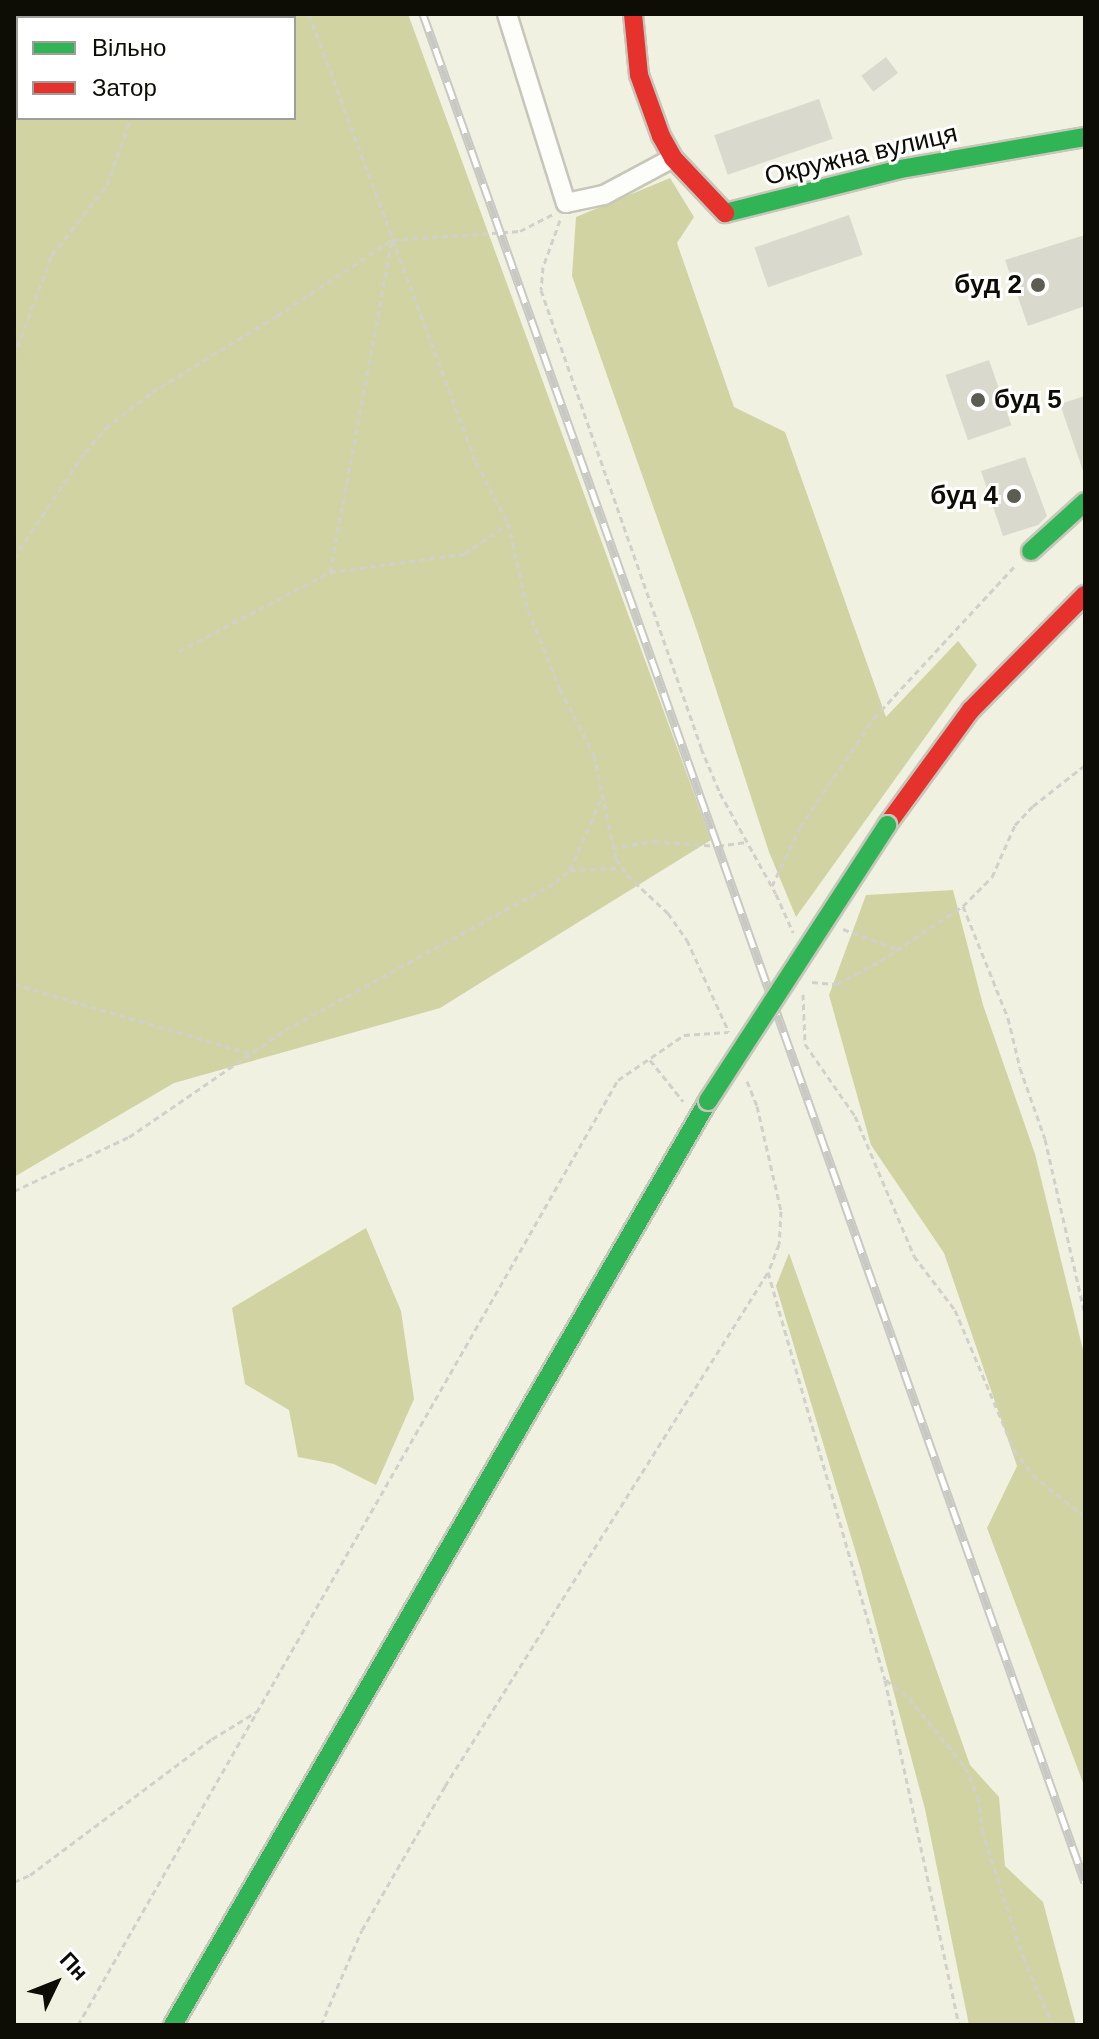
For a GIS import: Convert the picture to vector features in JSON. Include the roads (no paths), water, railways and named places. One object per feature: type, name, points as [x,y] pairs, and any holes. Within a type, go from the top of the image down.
[{"type":"main road","points":[[633,14],[639,75],[651,113],[673,158]]},
{"type":"main road","name":"Окружна вулиця","points":[[673,158],[727,215],[900,169],[1085,137]]},
{"type":"main road","points":[[1031,551],[1085,502]]},
{"type":"main road","points":[[173,2025],[708,1101],[887,825],[971,710],[1085,595]]},
{"type":"street","points":[[507,14],[566,203],[604,195],[673,158]]},
{"type":"railway","points":[[423,14],[1085,1882]]},
{"type":"place","name":"буд 2","points":[[1038,285]]},
{"type":"place","name":"буд 5","points":[[978,400]]},
{"type":"place","name":"буд 4","points":[[1014,496]]}]
